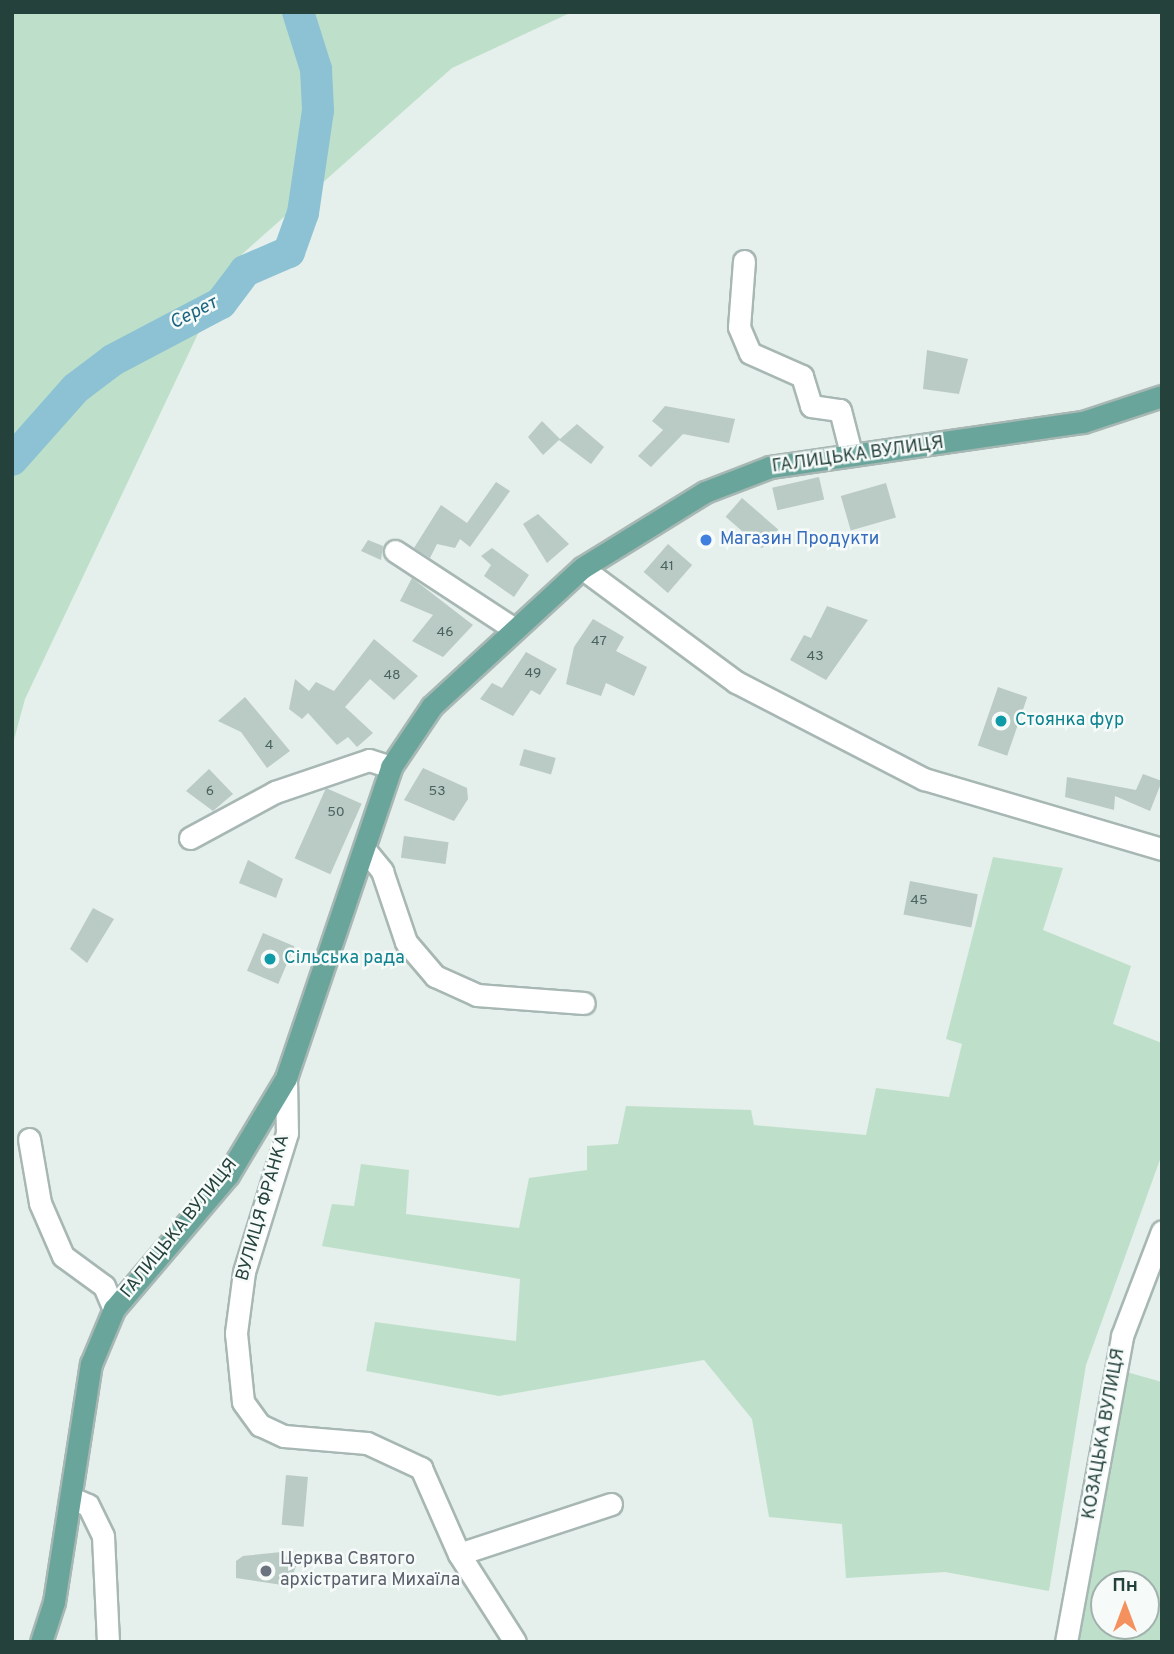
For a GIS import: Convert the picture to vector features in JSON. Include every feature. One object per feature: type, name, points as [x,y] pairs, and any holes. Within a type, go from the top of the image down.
[{"type":"main road","name":"ГАЛИЦЬКА ВУЛИЦЯ","points":[[41,1642],[72,1498],[91,1364],[114,1309],[228,1175],[286,1078],[366,851],[391,767],[432,706],[511,628],[582,568],[705,492],[770,467],[851,453],[1083,422],[1162,396]]},
{"type":"street","points":[[744,261],[739,327],[750,353],[803,376],[811,406],[840,410],[851,453]]},
{"type":"street","points":[[395,551],[511,628]]},
{"type":"street","points":[[582,568],[736,682],[924,779],[1162,849]]},
{"type":"street","points":[[190,838],[275,792],[369,760],[391,767]]},
{"type":"street","points":[[366,851],[382,871],[406,942],[435,976],[477,995],[584,1003]]},
{"type":"street","name":"ВУЛИЦЯ ФРАНКА","points":[[286,1078],[287,1133],[242,1284],[234,1369],[243,1402],[260,1425],[284,1436],[367,1443],[421,1468],[459,1554],[515,1642]]},
{"type":"street","points":[[29,1139],[40,1203],[63,1256],[104,1286],[114,1309]]},
{"type":"street","name":"КОЗАЦЬКА ВУЛИЦЯ","points":[[1066,1642],[1122,1336],[1162,1231]]},
{"type":"street","points":[[72,1498],[88,1505],[103,1536],[108,1642]]},
{"type":"street","points":[[459,1554],[611,1504]]},
{"type":"green space","points":[[12,12],[572,12],[452,68],[231,264],[25,699],[12,747]]},
{"type":"green space","points":[[993,857],[1063,868],[1043,930],[1131,966],[1113,1024],[1162,1043],[1162,1154],[1086,1365],[1049,1591],[945,1572],[846,1578],[842,1524],[769,1517],[752,1419],[704,1360],[499,1396],[366,1371],[375,1322],[516,1341],[520,1279],[322,1246],[332,1204],[354,1206],[361,1164],[409,1170],[406,1214],[519,1228],[529,1178],[587,1170],[587,1146],[618,1144],[626,1106],[751,1110],[754,1125],[866,1135],[876,1088],[949,1097],[962,1044],[946,1039]]},
{"type":"green space","points":[[1123,1371],[1162,1382],[1162,1642],[1056,1642]]},
{"type":"building","points":[[927,350],[968,359],[959,394],[923,389]]},
{"type":"building","points":[[665,406],[735,419],[729,443],[683,434],[651,467],[638,456],[663,430],[652,421]]},
{"type":"building","points":[[542,421],[560,439],[577,424],[604,447],[591,464],[559,440],[543,455],[528,437]]},
{"type":"building","points":[[819,477],[824,499],[777,510],[772,488]]},
{"type":"building","points":[[496,482],[510,491],[470,547],[460,539],[455,548],[437,544],[430,558],[414,548],[441,505],[467,523]]},
{"type":"building","points":[[886,483],[896,518],[851,531],[841,496]]},
{"type":"building","points":[[742,498],[778,529],[762,548],[726,517]]},
{"type":"building","points":[[538,514],[569,544],[547,563],[523,524]]},
{"type":"building","points":[[368,540],[383,546],[381,560],[361,551]]},
{"type":"building","points":[[668,544],[692,565],[668,593],[644,572]]},
{"type":"building","points":[[492,548],[529,575],[514,597],[484,576],[491,565],[481,556]]},
{"type":"building","points":[[412,578],[473,625],[443,657],[412,641],[433,615],[400,601]]},
{"type":"building","points":[[827,606],[868,620],[826,680],[790,660],[804,635],[811,638]]},
{"type":"building","points":[[593,619],[624,637],[616,651],[647,667],[634,696],[606,683],[601,696],[566,684],[574,647]]},
{"type":"building","points":[[374,639],[418,676],[394,700],[370,679],[345,707],[373,733],[357,747],[348,737],[337,745],[308,713],[302,719],[289,709],[295,679],[309,691],[316,682],[334,691]]},
{"type":"building","points":[[526,652],[557,669],[540,695],[531,690],[513,716],[480,699],[492,683],[502,688]]},
{"type":"building","name":"Стоянка фур","points":[[998,687],[1027,697],[1007,756],[978,746]]},
{"type":"building","points":[[245,697],[290,751],[267,768],[241,732],[218,721]]},
{"type":"building","points":[[524,749],[556,758],[551,774],[519,765]]},
{"type":"building","points":[[423,768],[467,788],[468,799],[454,821],[404,800]]},
{"type":"building","points":[[209,769],[233,794],[213,811],[186,791]]},
{"type":"building","points":[[1143,774],[1162,781],[1150,811],[1115,796],[1114,810],[1065,797],[1067,777],[1136,790]]},
{"type":"building","points":[[326,788],[362,804],[330,874],[295,858]]},
{"type":"building","points":[[404,836],[449,842],[446,864],[401,858]]},
{"type":"building","points":[[248,860],[283,879],[276,898],[239,883]]},
{"type":"building","points":[[910,881],[978,894],[971,928],[904,914]]},
{"type":"building","points":[[93,908],[114,919],[87,963],[70,949]]},
{"type":"building","name":"Сільська рада","points":[[263,933],[294,946],[278,984],[247,971]]},
{"type":"building","points":[[286,1475],[308,1477],[304,1527],[282,1525]]},
{"type":"building","name":"Церква Святого архістратига Михаїла","points":[[282,1552],[296,1566],[289,1586],[236,1578],[236,1561],[243,1556]]},
{"type":"waterway","name":"Серет","points":[[12,460],[76,388],[113,360],[221,303],[245,271],[289,252],[303,213],[318,110],[316,69],[298,12]]},
{"type":"place","name":"Магазин Продукти","points":[[706,540]]},
{"type":"place","name":"Стоянка фур","points":[[1001,721]]},
{"type":"place","name":"Сільська рада","points":[[270,959]]},
{"type":"place","name":"Церква Святого архістратига Михаїла","points":[[266,1571]]}]
